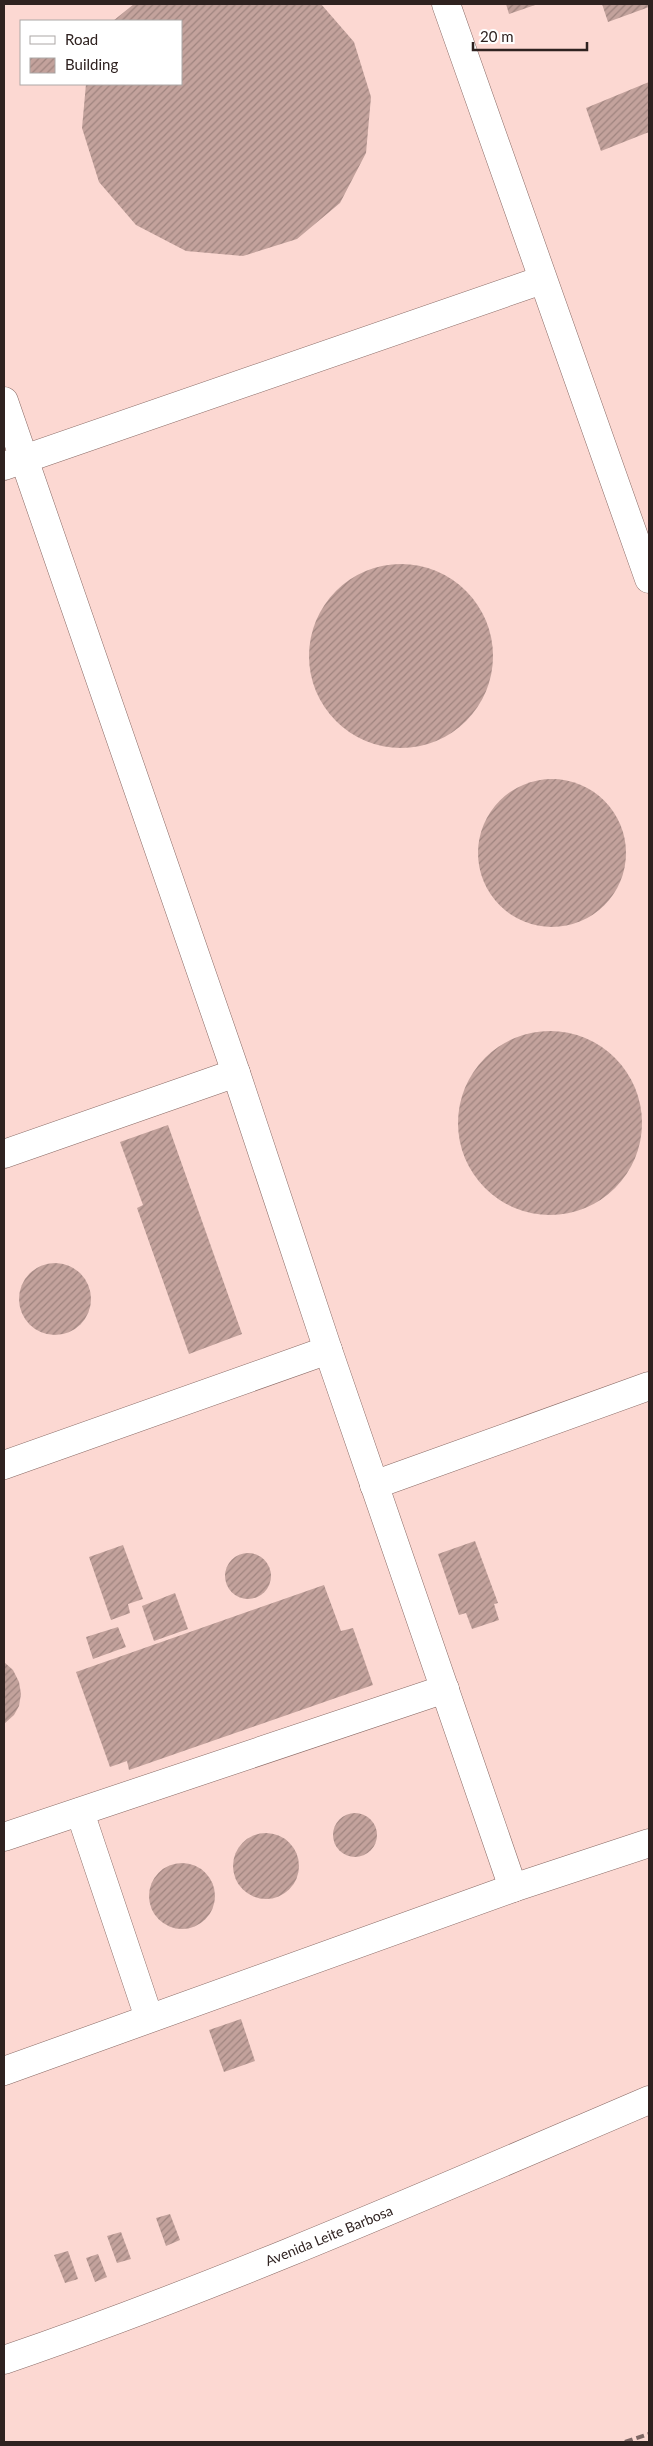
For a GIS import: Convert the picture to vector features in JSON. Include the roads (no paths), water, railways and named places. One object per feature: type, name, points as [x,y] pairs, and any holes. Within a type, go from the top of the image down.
[{"type":"street","points":[[446,4],[649,579]]},
{"type":"street","points":[[14,463],[542,280]]},
{"type":"street","points":[[4,401],[14,463],[236,1073],[328,1350],[513,1888]]},
{"type":"street","points":[[4,1154],[236,1073]]},
{"type":"street","points":[[4,1464],[328,1350]]},
{"type":"street","points":[[374,1485],[649,1386]]},
{"type":"street","points":[[4,1837],[445,1689]]},
{"type":"street","points":[[80,1812],[149,2018]]},
{"type":"street","points":[[4,2070],[513,1888],[649,1843]]},
{"type":"street","name":"Avenida Leite Barbosa","points":[[4,2360],[73,2336],[404,2205],[649,2100]]},
{"type":"railway","points":[[625,2442],[649,2434]]}]
